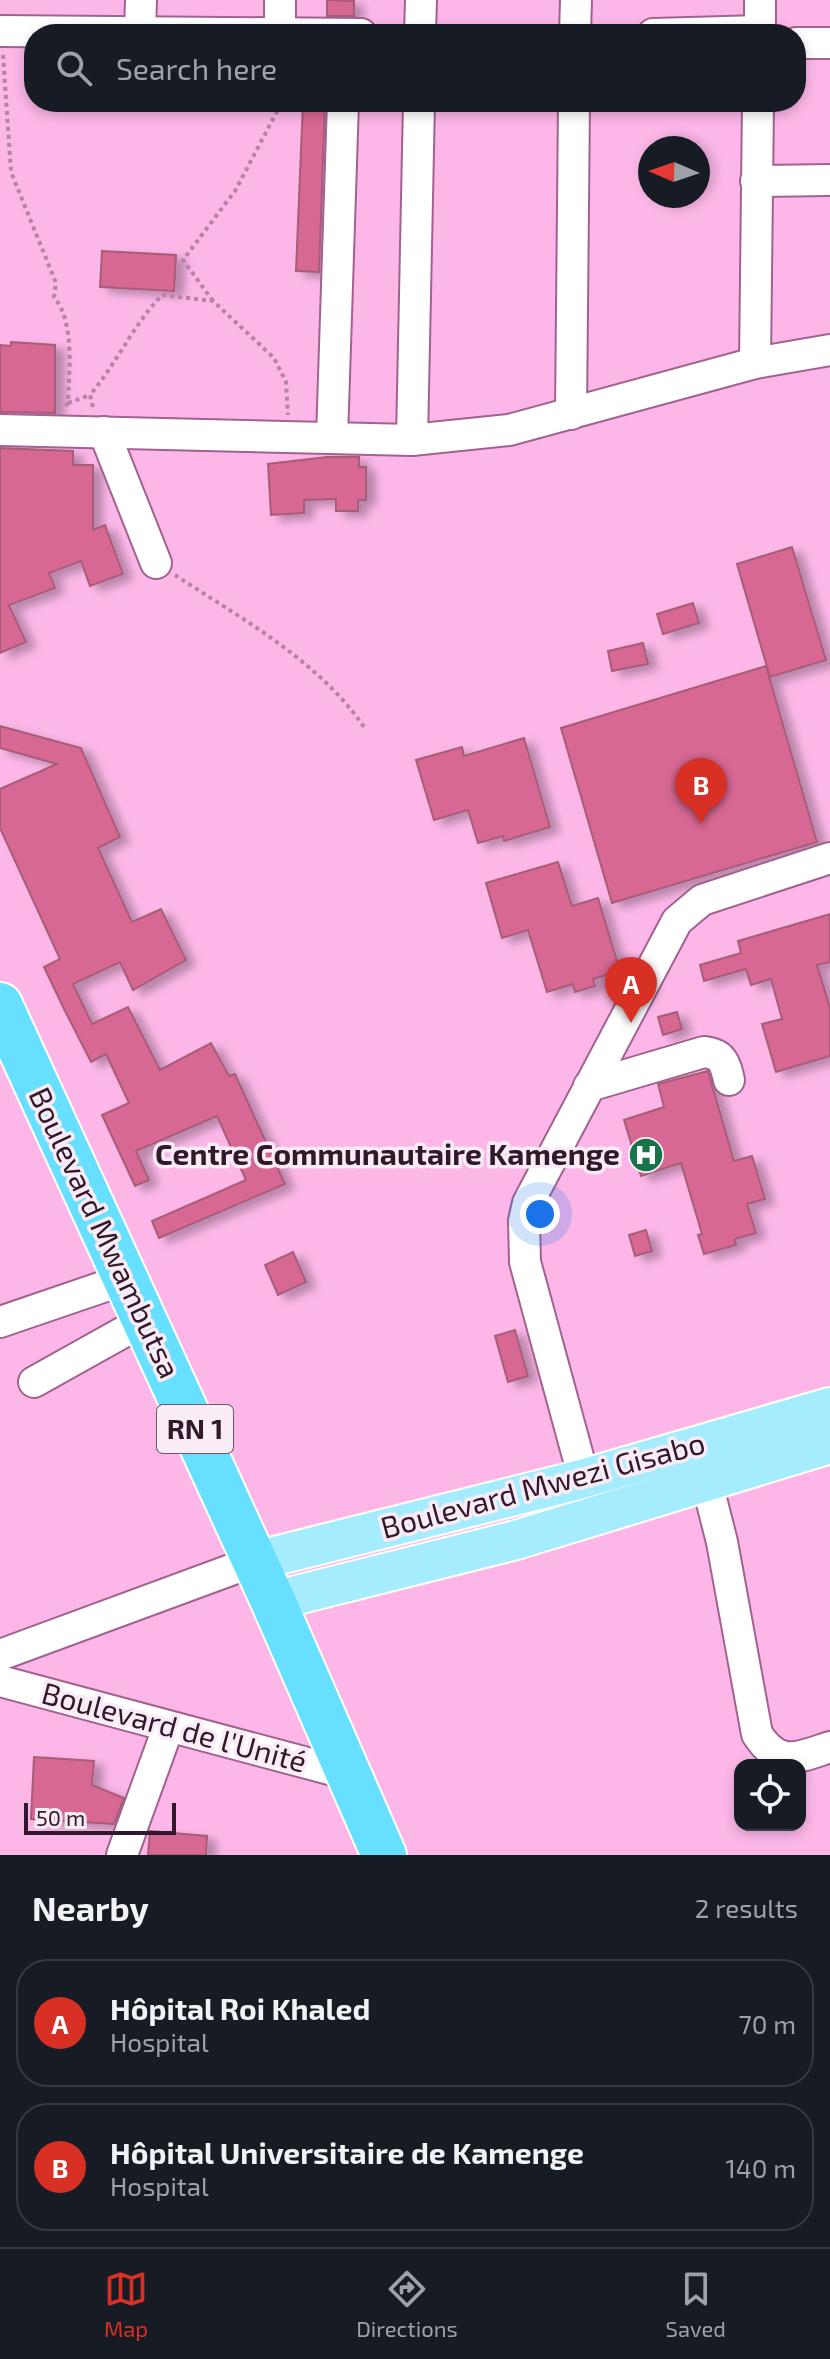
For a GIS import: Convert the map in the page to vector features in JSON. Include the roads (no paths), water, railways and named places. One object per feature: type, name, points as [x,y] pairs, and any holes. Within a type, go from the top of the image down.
[{"type":"highway","name":"Boulevard Mwambutsa","points":[[5,1031],[145,1320],[384,1855]]},
{"type":"main road","name":"Boulevard Mwezi Gisabo","points":[[255,1561],[582,1479],[830,1407]]},
{"type":"main road","name":"Boulevard Mwezi Gisabo","points":[[273,1601],[516,1540],[706,1479],[830,1444]]},
{"type":"street","points":[[140,24],[141,0]]},
{"type":"street","points":[[280,0],[280,24]]},
{"type":"street","points":[[420,24],[421,0]]},
{"type":"street","points":[[575,24],[576,0]]},
{"type":"street","points":[[760,0],[760,24]]},
{"type":"street","points":[[1,31],[24,31]]},
{"type":"street","points":[[806,43],[830,43]]},
{"type":"street","points":[[332,438],[343,112]]},
{"type":"street","points":[[412,440],[419,112]]},
{"type":"street","points":[[571,414],[574,112]]},
{"type":"street","points":[[755,363],[758,112]]},
{"type":"street","points":[[756,181],[830,180]]},
{"type":"street","points":[[0,430],[412,440],[509,430],[755,363],[830,350]]},
{"type":"street","points":[[101,432],[156,563]]},
{"type":"street","points":[[597,1515],[582,1479],[525,1262],[523,1239],[528,1203],[677,921],[702,900],[830,858]]},
{"type":"street","points":[[589,1086],[704,1052],[715,1053],[725,1060],[729,1080]]},
{"type":"street","points":[[0,1322],[126,1279]]},
{"type":"street","points":[[34,1382],[145,1320]]},
{"type":"street","points":[[706,1479],[722,1542],[757,1734],[767,1749],[781,1758],[800,1757],[830,1747]]},
{"type":"street","name":"Boulevard de l'Unité","points":[[0,1655],[255,1561]]},
{"type":"street","name":"Boulevard de l'Unité","points":[[0,1681],[348,1774]]},
{"type":"street","points":[[122,1855],[168,1728]]},
{"type":"place","name":"Hôpital Universitaire de Kamenge","points":[[701,824]]},
{"type":"place","name":"Hôpital Roi Khaled","points":[[631,1023]]},
{"type":"place","name":"Centre Communautaire Kamenge","points":[[646,1155]]}]
